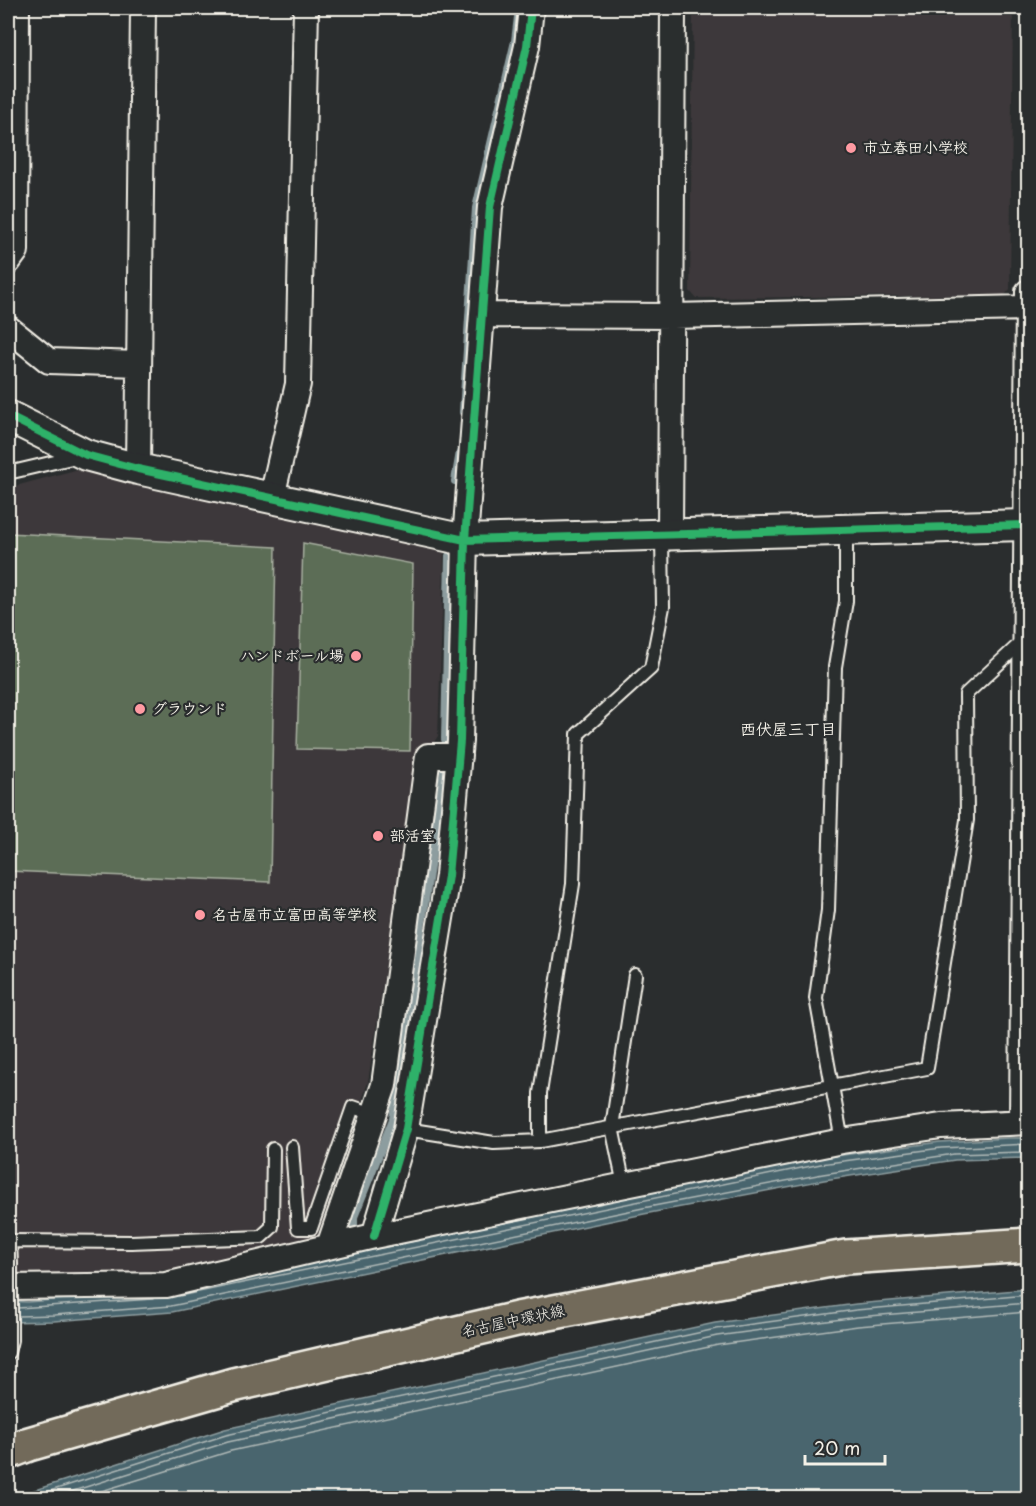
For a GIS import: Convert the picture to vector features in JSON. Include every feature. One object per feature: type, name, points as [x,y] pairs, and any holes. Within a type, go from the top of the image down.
[{"type":"main road","name":"名古屋中環状線","points":[[8,1452],[233,1385],[517,1319],[846,1257],[1029,1245]]},
{"type":"street","points":[[8,262],[16,251],[17,8]]},
{"type":"street","points":[[138,469],[143,8]]},
{"type":"street","points":[[272,497],[298,384],[306,8]]},
{"type":"street","points":[[374,1236],[406,1130],[448,876],[459,756],[465,540],[490,207],[527,46],[531,8]]},
{"type":"street","points":[[666,535],[672,316],[673,8]]},
{"type":"street","points":[[9,1276],[166,1285],[374,1236],[842,1141],[941,1126],[1025,1122],[1027,736],[1025,639],[1029,292]]},
{"type":"street","points":[[483,315],[672,316],[1028,308]]},
{"type":"street","points":[[8,328],[49,361],[139,364]]},
{"type":"street","points":[[8,416],[86,455],[138,469],[465,540],[1027,525]]},
{"type":"street","points":[[329,1246],[384,1085],[428,756],[459,756]]},
{"type":"lane","points":[[8,473],[86,455]]},
{"type":"lane","points":[[842,1141],[816,998],[828,910],[835,668],[846,601],[846,530]]},
{"type":"lane","points":[[540,1141],[540,1093],[573,884],[578,734],[651,668],[663,607],[666,535]]},
{"type":"lane","points":[[406,1130],[494,1143],[540,1141],[927,1068],[967,820],[966,694],[1025,639]]},
{"type":"lane","points":[[624,1185],[612,1127],[635,975]]},
{"type":"lane","points":[[292,1147],[298,1228],[311,1228],[353,1107],[374,1114]]},
{"type":"lane","points":[[9,1346],[10,1241],[131,1242],[261,1236],[272,1227],[273,1149]]},
{"type":"shaded area","name":"市立春田小学校","points":[[693,8],[1013,8],[1010,289],[1005,295],[696,298],[690,291]]},
{"type":"shaded area","name":"名古屋市立富田高等学校","points":[[75,470],[132,478],[444,553],[438,736],[431,747],[419,747],[368,1082],[316,1241],[182,1269],[42,1277],[8,1276],[8,488]]},
{"type":"green space","name":"グラウンド","points":[[8,533],[276,547],[270,882],[8,871]]},
{"type":"green space","name":"ハンドボール場","points":[[303,543],[413,564],[410,751],[297,749]]},
{"type":"water","points":[[1028,1138],[1028,1158],[955,1160],[824,1180],[644,1214],[172,1312],[54,1321],[8,1322],[8,1301],[27,1302],[171,1291],[820,1158],[940,1142]]},
{"type":"water","points":[[1028,1289],[1028,1498],[10,1498],[225,1429],[715,1323],[856,1304]]},
{"type":"waterway","points":[[463,412],[476,208],[515,41],[518,17]]},
{"type":"waterway","points":[[455,481],[460,452]]},
{"type":"waterway","points":[[445,739],[449,556]]},
{"type":"waterway","points":[[354,1233],[354,1217],[393,1119],[444,771]]},
{"type":"cycle path","points":[[374,1236],[406,1129],[448,876],[460,741],[465,540],[490,207],[527,46],[531,8]]},
{"type":"cycle path","points":[[8,416],[86,455],[138,469],[465,540],[1028,525]]},
{"type":"place","name":"市立春田小学校","points":[[851,148]]},
{"type":"place","name":"ハンドボール場","points":[[356,656]]},
{"type":"place","name":"グラウンド","points":[[140,709]]},
{"type":"place","name":"部活室","points":[[378,836]]},
{"type":"place","name":"名古屋市立富田高等学校","points":[[200,915]]},
{"type":"district","name":"西伏屋三丁目","points":[[788,729]]}]
